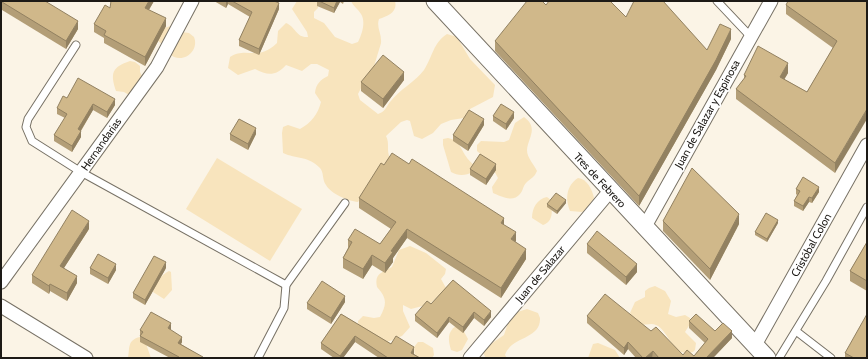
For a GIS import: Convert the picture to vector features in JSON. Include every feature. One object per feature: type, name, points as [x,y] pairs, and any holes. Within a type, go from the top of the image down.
[{"type":"street","name":"Hernandarias","points":[[1,282],[157,67],[192,1]]},
{"type":"street","name":"Tres de Febrero","points":[[435,1],[644,228],[767,358]]},
{"type":"street","name":"Juan de Salazar y Espinosa","points":[[644,228],[771,1]]},
{"type":"street","name":"Cristóbal Colon","points":[[755,345],[867,145]]},
{"type":"street","name":"Juan de Salazar","points":[[470,358],[610,191]]},
{"type":"street","points":[[1,306],[86,358]]},
{"type":"lane","points":[[717,1],[751,38]]},
{"type":"lane","points":[[76,45],[28,119],[26,127],[32,141],[81,172],[286,285]]},
{"type":"lane","points":[[258,358],[284,308],[286,285],[345,204]]},
{"type":"lane","points":[[779,358],[867,207]]},
{"type":"lane","points":[[796,331],[831,358]]},
{"type":"shaded area","points":[[297,1],[318,1],[318,8],[314,12],[314,18],[324,23],[335,37],[352,44],[358,42],[362,32],[363,21],[361,14],[351,1],[395,1],[396,5],[394,11],[379,19],[378,25],[381,43],[373,70],[358,94],[360,100],[378,114],[384,111],[394,97],[424,70],[439,41],[447,34],[457,37],[470,59],[495,85],[493,97],[470,109],[464,118],[451,120],[441,124],[433,133],[422,139],[414,136],[410,121],[407,120],[401,122],[386,136],[390,158],[358,202],[340,196],[328,188],[321,170],[316,164],[311,161],[283,153],[283,127],[288,125],[300,129],[314,118],[321,102],[315,93],[316,87],[328,76],[329,70],[317,64],[311,64],[302,71],[286,65],[279,71],[272,74],[264,73],[255,69],[238,75],[228,68],[230,57],[236,54],[258,53],[270,49],[277,43],[278,31],[286,23],[301,36],[308,37],[307,32],[292,9]]},
{"type":"shaded area","points":[[173,25],[182,32],[189,33],[194,37],[195,46],[193,50],[183,58],[172,56],[158,41],[162,29]]},
{"type":"shaded area","points":[[130,61],[135,62],[140,66],[140,72],[145,82],[129,95],[124,92],[116,91],[113,75],[116,68]]},
{"type":"shaded area","points":[[524,117],[531,125],[532,129],[527,153],[537,171],[534,177],[525,184],[521,193],[517,197],[506,198],[493,193],[492,187],[498,178],[490,163],[477,151],[477,145],[481,141],[504,142],[509,140],[515,123]]},
{"type":"shaded area","points":[[448,138],[457,142],[467,158],[476,167],[473,172],[462,175],[451,172],[443,145],[443,139]]},
{"type":"shaded area","points":[[217,158],[302,209],[270,261],[186,209]]},
{"type":"shaded area","points":[[578,178],[584,180],[589,185],[594,198],[587,209],[582,212],[570,211],[567,202],[569,189]]},
{"type":"shaded area","points":[[547,197],[551,200],[552,215],[549,221],[543,225],[532,218],[532,214],[534,207],[538,202]]},
{"type":"shaded area","points":[[410,246],[426,253],[446,269],[445,274],[441,279],[446,288],[430,304],[411,309],[403,305],[403,311],[410,327],[402,336],[380,345],[358,326],[358,321],[363,316],[374,318],[380,317],[385,301],[383,294],[377,287],[376,282],[378,276],[382,272],[392,267],[399,250]]},
{"type":"shaded area","points":[[169,271],[171,272],[172,290],[164,299],[153,292],[159,280]]},
{"type":"shaded area","points":[[655,286],[665,291],[671,301],[668,314],[676,317],[685,315],[690,318],[690,324],[685,332],[696,343],[695,350],[693,352],[686,353],[675,348],[664,332],[656,325],[640,325],[632,318],[630,313],[635,302],[645,297],[645,291]]},
{"type":"shaded area","points":[[527,309],[538,313],[540,318],[539,325],[536,330],[513,344],[505,355],[507,358],[486,358],[483,353],[485,348],[504,335],[511,314]]},
{"type":"shaded area","points":[[456,326],[462,328],[468,339],[462,350],[457,352],[451,350],[449,340],[451,331]]},
{"type":"shaded area","points":[[140,337],[145,341],[151,358],[128,358],[131,342]]},
{"type":"shaded area","points":[[418,342],[423,342],[433,348],[434,355],[432,358],[415,358],[414,347]]},
{"type":"shaded area","points":[[598,343],[615,350],[620,358],[588,358],[593,344]]},
{"type":"building","points":[[45,1],[78,21],[66,41],[2,2]]},
{"type":"building","points":[[111,1],[149,1],[145,8],[166,18],[145,57],[104,35],[106,31],[94,24],[105,5],[110,8]]},
{"type":"building","points":[[232,1],[274,1],[279,3],[259,49],[239,40],[252,12]]},
{"type":"building","points":[[319,1],[337,1],[334,8]]},
{"type":"building","points":[[527,1],[542,1],[546,5],[549,1],[610,1],[626,17],[634,1],[663,1],[707,50],[720,24],[731,29],[716,60],[639,196],[495,41]]},
{"type":"building","points":[[788,1],[867,2],[867,109],[835,163],[736,89],[746,76],[744,75],[758,46],[788,63],[780,77],[807,92],[837,41],[786,5]]},
{"type":"building","points":[[383,55],[404,72],[383,99],[361,82]]},
{"type":"building","points":[[78,78],[115,99],[107,112],[93,104],[78,129],[81,131],[72,146],[54,135],[67,114],[57,108],[63,96],[67,98]]},
{"type":"building","points":[[501,104],[514,112],[506,124],[493,116]]},
{"type":"building","points":[[469,110],[484,119],[468,145],[453,135]]},
{"type":"building","points":[[239,119],[256,128],[248,144],[230,134]]},
{"type":"building","points":[[392,153],[409,164],[412,159],[504,218],[501,223],[516,232],[511,239],[526,249],[501,288],[407,229],[391,251],[393,252],[385,263],[372,255],[363,269],[343,258],[352,242],[348,240],[355,229],[380,244],[396,222],[359,198],[381,163],[384,165]]},
{"type":"building","points":[[480,154],[496,164],[486,179],[470,169]]},
{"type":"building","points":[[692,168],[739,214],[710,269],[663,221]]},
{"type":"building","points":[[803,177],[819,187],[812,198],[809,197],[803,206],[794,201],[800,191],[796,189]]},
{"type":"building","points":[[556,193],[566,200],[557,211],[547,204]]},
{"type":"building","points":[[72,210],[89,221],[60,266],[77,276],[67,293],[50,284],[49,286],[32,275]]},
{"type":"building","points":[[766,213],[778,220],[767,239],[755,232]]},
{"type":"building","points":[[597,231],[637,264],[626,277],[587,244]]},
{"type":"building","points":[[867,242],[867,281],[850,271]]},
{"type":"building","points":[[98,254],[116,264],[108,278],[90,268]]},
{"type":"building","points":[[154,256],[166,262],[145,300],[133,293]]},
{"type":"building","points":[[453,280],[491,311],[484,320],[474,312],[463,327],[449,317],[437,333],[415,315],[427,301],[431,304]]},
{"type":"building","points":[[322,281],[345,296],[331,318],[307,303]]},
{"type":"building","points":[[605,294],[651,331],[656,327],[683,355],[687,350],[694,356],[708,339],[689,321],[696,314],[715,331],[723,323],[732,331],[706,358],[659,358],[653,351],[643,358],[628,342],[624,348],[587,316]]},
{"type":"building","points":[[151,312],[171,323],[168,328],[182,337],[178,343],[203,357],[179,358],[140,336],[143,332],[140,330]]},
{"type":"building","points":[[341,314],[391,344],[396,336],[414,347],[411,353],[420,358],[388,358],[355,336],[340,356],[321,343]]},
{"type":"building","points":[[867,314],[867,358],[854,358],[845,353]]}]
